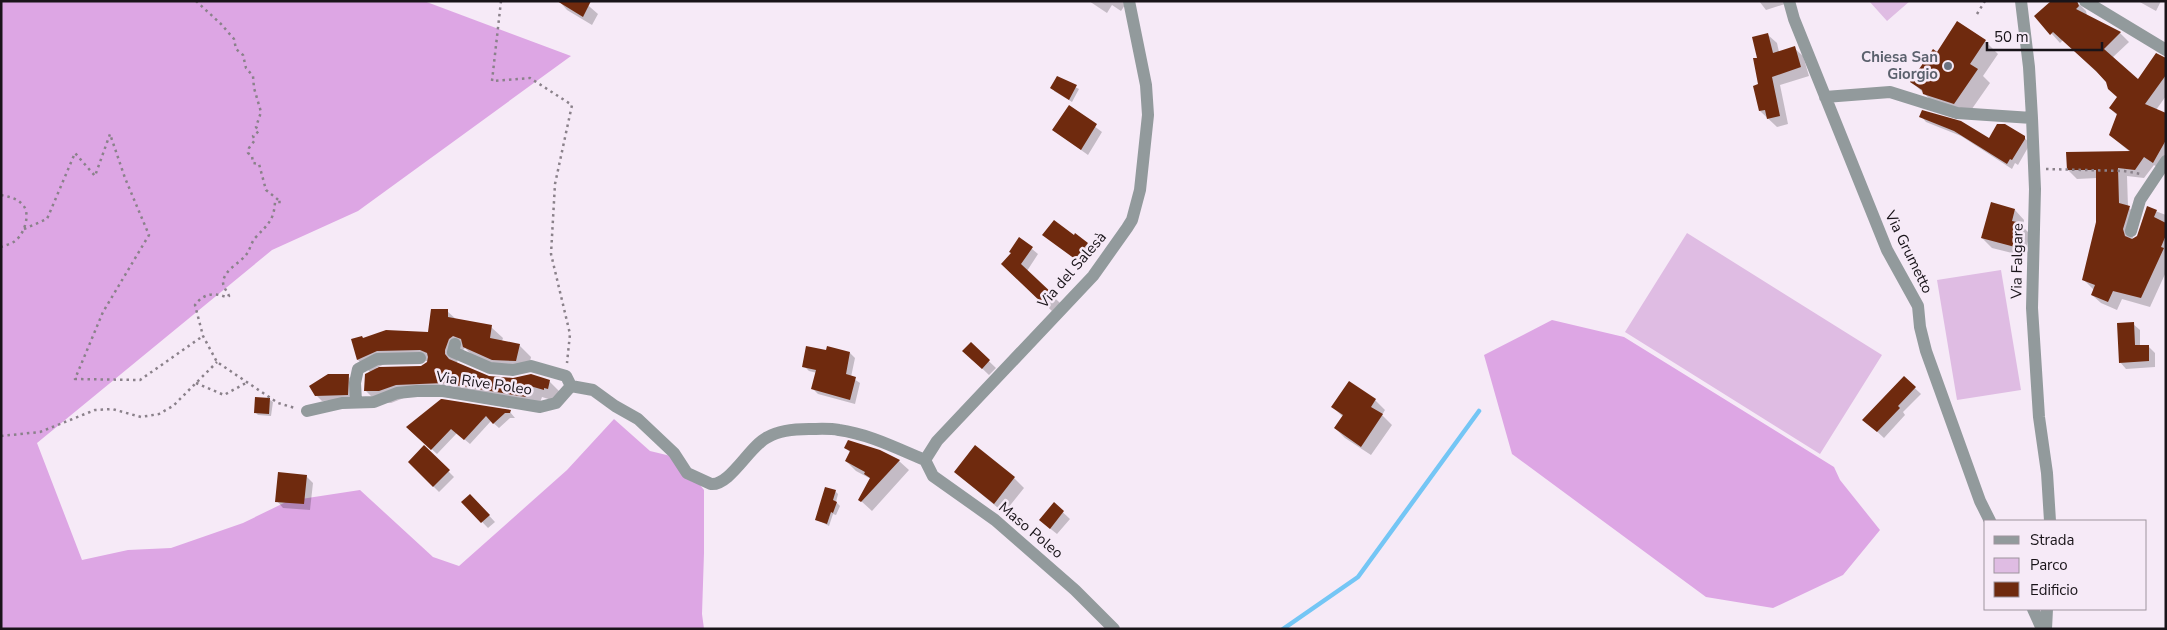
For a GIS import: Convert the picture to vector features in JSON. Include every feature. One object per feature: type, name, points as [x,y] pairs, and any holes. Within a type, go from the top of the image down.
[{"type":"street","name":"Via del Salesà","points":[[925,460],[937,441],[1093,276],[1116,246],[1132,220],[1140,190],[1148,115],[1146,85],[1129,1]]},
{"type":"street","name":"Via Grumetto","points":[[1789,1],[1794,19],[1887,250],[1918,306],[1920,327],[1926,351],[1980,500],[1990,520]]},
{"type":"street","name":"Via Falgare","points":[[2021,1],[2029,67],[2034,169],[2032,308],[2039,416],[2048,473],[2050,520]]},
{"type":"street","points":[[2085,1],[2166,50]]},
{"type":"street","points":[[1825,97],[1890,92],[1957,113],[2032,118]]},
{"type":"street","points":[[2131,230],[2140,200],[2166,161]]},
{"type":"street","name":"Via Rive Poleo","points":[[454,344],[453,352],[490,368],[513,370],[530,366],[593,390],[615,406],[638,419],[674,453],[687,473],[711,484],[725,480],[759,442],[776,433],[796,429],[838,430],[866,437],[925,460]]},
{"type":"street","name":"Via Rive Poleo","points":[[356,401],[355,383],[358,369],[377,359],[420,358]]},
{"type":"street","name":"Via Rive Poleo","points":[[307,411],[356,401],[374,402],[397,393],[417,391],[443,391],[540,407],[556,403],[568,381]]},
{"type":"street","name":"Maso Poleo","points":[[925,460],[933,476],[995,520],[1082,596],[1114,629]]},
{"type":"street","points":[[2034,610],[2044,629]]},
{"type":"street","points":[[2044,629],[2047,610]]},
{"type":"path","points":[[196,1],[221,24],[234,40],[236,49],[242,55],[246,68],[253,76],[254,88],[261,112],[256,127],[259,131],[253,136],[255,140],[248,153],[252,156],[253,163],[259,164],[266,190],[280,202],[275,202],[274,214],[265,230],[254,239],[246,255],[231,268],[223,279],[229,296],[226,298],[217,293],[201,298],[195,306],[203,336],[217,362],[246,383],[278,403],[307,411]]},
{"type":"path","points":[[501,1],[492,81],[530,78],[572,105],[555,184],[552,254],[570,334],[568,381]]},
{"type":"path","points":[[1977,14],[1985,1]]},
{"type":"path","points":[[1,247],[15,241],[24,229],[47,218],[75,153],[95,176],[110,134],[125,178],[150,235],[103,312],[76,380],[140,380],[203,336]]},
{"type":"path","points":[[2034,169],[2124,172],[2154,177]]},
{"type":"path","points":[[1,195],[16,199],[24,205],[26,212],[24,229]]},
{"type":"path","points":[[1,436],[40,432],[95,410],[112,410],[140,417],[159,414],[173,406],[217,362]]},
{"type":"path","points":[[196,383],[224,395],[246,383]]},
{"type":"green space","points":[[1869,1],[1910,1],[1887,21]]},
{"type":"green space","points":[[1687,233],[1882,355],[1820,454],[1625,332]]},
{"type":"green space","points":[[2001,270],[2021,390],[1957,400],[1937,280]]},
{"type":"shaded area","points":[[1,1],[424,1],[571,56],[358,211],[272,250],[37,443],[82,560],[128,550],[171,548],[243,523],[288,501],[360,490],[433,557],[459,566],[567,470],[614,419],[650,451],[679,458],[704,490],[702,614],[704,629],[1,629]]},
{"type":"shaded area","points":[[1552,320],[1624,337],[1834,467],[1840,480],[1880,530],[1843,575],[1773,608],[1706,597],[1512,454],[1484,355]]},
{"type":"building","points":[[557,1],[591,1],[583,17]]},
{"type":"building","points":[[2051,1],[2077,1],[2079,6],[2076,9],[2121,32],[2104,49],[2138,79],[2156,53],[2166,58],[2166,75],[2145,104],[2166,113],[2166,140],[2153,163],[2144,157],[2135,170],[2118,168],[2119,203],[2130,206],[2123,229],[2125,236],[2132,239],[2137,236],[2147,206],[2157,210],[2154,217],[2166,223],[2166,235],[2161,247],[2164,248],[2141,298],[2113,291],[2108,302],[2091,295],[2095,285],[2082,280],[2096,222],[2096,170],[2067,170],[2066,152],[2130,151],[2109,135],[2117,114],[2109,108],[2117,97],[2108,89],[2106,82],[2096,71],[2053,32],[2050,35],[2034,16]]},
{"type":"building","name":"Chiesa San Giorgio","points":[[1957,21],[1986,40],[1970,64],[1978,69],[1954,104],[1923,94],[1922,90],[1910,82],[1933,49],[1937,52]]},
{"type":"building","points":[[1768,33],[1773,53],[1795,46],[1801,67],[1772,77],[1780,116],[1767,119],[1765,110],[1759,111],[1753,86],[1758,84],[1753,58],[1757,58],[1752,37]]},
{"type":"building","points":[[1057,76],[1077,85],[1069,100],[1050,88]]},
{"type":"building","points":[[1069,105],[1097,124],[1081,150],[1052,130]]},
{"type":"building","points":[[1922,110],[1961,121],[1989,138],[1997,124],[2005,124],[2025,136],[2025,139],[2012,160],[2010,159],[2007,164],[1954,131],[1919,117]]},
{"type":"building","points":[[1991,202],[2015,209],[2012,221],[2021,223],[2015,247],[1981,238]]},
{"type":"building","points":[[1054,220],[1088,243],[1075,259],[1042,235]]},
{"type":"building","points":[[1019,237],[1033,247],[1021,264],[1055,296],[1045,306],[1001,264],[1011,253],[1009,252]]},
{"type":"building","points":[[431,309],[448,309],[448,317],[492,325],[490,338],[520,344],[516,361],[492,360],[463,347],[461,339],[453,336],[449,339],[445,350],[445,354],[449,359],[489,376],[513,378],[531,374],[550,380],[548,389],[544,388],[544,390],[530,386],[526,397],[443,383],[396,385],[379,391],[364,391],[365,374],[379,367],[421,366],[427,362],[427,353],[420,350],[377,351],[357,360],[351,339],[362,336],[363,338],[386,330],[428,332]]},
{"type":"building","points":[[2134,322],[2135,345],[2149,345],[2149,361],[2119,363],[2117,323]]},
{"type":"building","points":[[971,342],[990,360],[982,369],[962,351]]},
{"type":"building","points":[[806,346],[826,350],[827,346],[850,352],[846,374],[856,377],[850,400],[811,389],[816,370],[802,367]]},
{"type":"building","points":[[328,374],[349,374],[348,395],[315,396],[309,386]]},
{"type":"building","points":[[1904,376],[1916,387],[1898,406],[1900,408],[1877,432],[1862,420]]},
{"type":"building","points":[[1349,381],[1376,399],[1371,407],[1383,414],[1361,447],[1334,428],[1343,415],[1331,407]]},
{"type":"building","points":[[255,397],[270,398],[269,414],[254,413]]},
{"type":"building","points":[[441,399],[511,410],[510,413],[505,413],[493,424],[486,416],[464,440],[451,429],[431,450],[406,427]]},
{"type":"building","points":[[848,440],[880,450],[900,460],[861,502],[858,500],[870,478],[864,474],[865,472],[845,461],[850,451],[844,448]]},
{"type":"building","points":[[424,445],[450,470],[433,487],[408,462]]},
{"type":"building","points":[[975,445],[1015,477],[994,504],[954,472]]},
{"type":"building","points":[[278,472],[307,475],[304,504],[275,502]]},
{"type":"building","points":[[825,487],[836,490],[833,500],[837,502],[827,524],[815,520]]},
{"type":"building","points":[[470,494],[490,515],[481,523],[461,502]]},
{"type":"building","points":[[1054,502],[1064,511],[1050,529],[1039,520]]},
{"type":"waterway","points":[[1283,629],[1358,577],[1479,411]]},
{"type":"place","name":"Chiesa San Giorgio","points":[[1948,66]]}]
